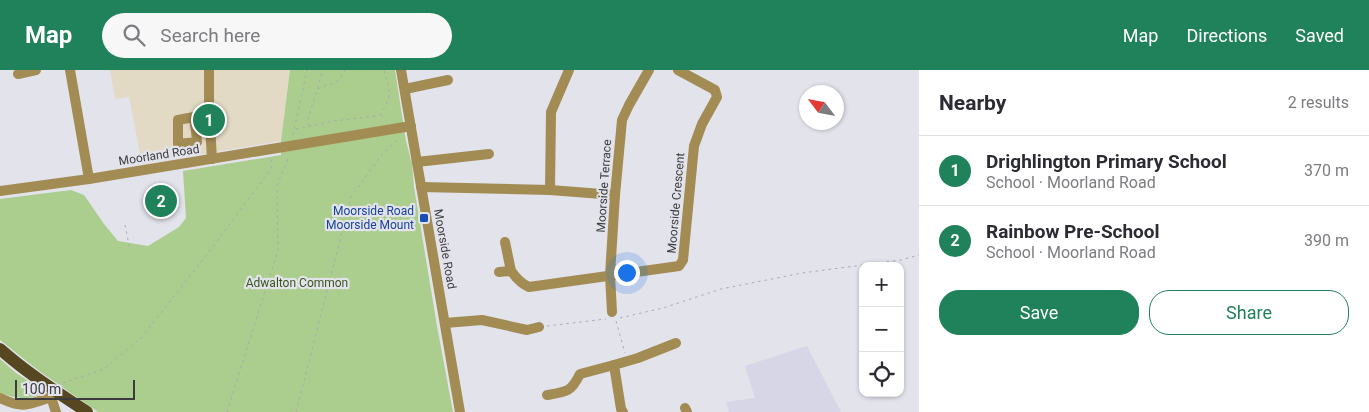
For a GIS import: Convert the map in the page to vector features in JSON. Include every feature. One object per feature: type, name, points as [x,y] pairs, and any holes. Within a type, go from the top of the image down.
[{"type":"main road","points":[[0,349],[54,394],[87,412]]},
{"type":"street","points":[[18,74],[36,70]]},
{"type":"street","points":[[70,70],[89,179]]},
{"type":"street","points":[[209,70],[212,159]]},
{"type":"street","name":"Moorside Road","points":[[402,70],[460,412]]},
{"type":"street","points":[[550,190],[551,112],[569,70]]},
{"type":"street","name":"Moorside Terrace","points":[[612,312],[610,275],[622,120],[648,70]]},
{"type":"street","name":"Moorside Crescent","points":[[511,271],[520,282],[529,287],[679,266],[683,260],[694,146],[702,124],[717,98],[714,90],[678,70]]},
{"type":"street","points":[[405,89],[448,80]]},
{"type":"street","name":"Moorland Road","points":[[0,191],[89,179],[411,126]]},
{"type":"street","points":[[196,130],[210,130]]},
{"type":"street","points":[[418,162],[489,154]]},
{"type":"street","points":[[421,187],[550,190],[615,195]]},
{"type":"street","points":[[499,272],[511,271],[505,242]]},
{"type":"street","points":[[445,323],[482,320],[527,330],[539,327]]},
{"type":"street","points":[[547,395],[565,392],[575,384],[580,374],[638,358],[676,343]]},
{"type":"street","points":[[614,365],[623,412]]},
{"type":"street","points":[[0,398],[13,404],[26,406],[54,394],[56,412]]},
{"type":"path","points":[[227,412],[278,250],[277,186],[293,146],[294,130],[307,70]]},
{"type":"path","points":[[309,126],[308,119],[323,70]]},
{"type":"path","points":[[317,90],[341,79],[345,70]]},
{"type":"path","points":[[294,130],[334,121],[381,114],[389,100],[390,93],[384,70]]},
{"type":"path","points":[[296,412],[351,196],[380,157],[411,126]]},
{"type":"path","points":[[54,394],[63,383],[104,369],[141,338],[212,249],[271,169],[271,150]]},
{"type":"path","points":[[125,225],[129,246],[128,251]]},
{"type":"path","points":[[627,361],[617,322],[614,318],[663,308],[721,289],[802,274],[901,260],[919,255]]},
{"type":"path","points":[[539,327],[605,320]]},
{"type":"shaded area","points":[[110,70],[290,70],[281,141],[142,164],[129,97],[115,99]]},
{"type":"shaded area","points":[[807,346],[841,412],[729,412],[726,402],[755,398],[745,366]]},
{"type":"green space","name":"Adwalton Common","points":[[290,70],[395,70],[453,412],[98,412],[39,371],[0,340],[0,199],[71,190],[84,195],[118,241],[148,246],[179,227],[186,218],[183,171],[281,155]]},
{"type":"green space","points":[[0,359],[16,373],[41,389],[41,393],[27,398],[0,393]]},
{"type":"place","name":"Drighlington Primary School","points":[[209,120]]},
{"type":"place","name":"Rainbow Pre-School","points":[[161,201]]},
{"type":"place","name":"Moorside Road Moorside Mount","points":[[424,218]]}]
